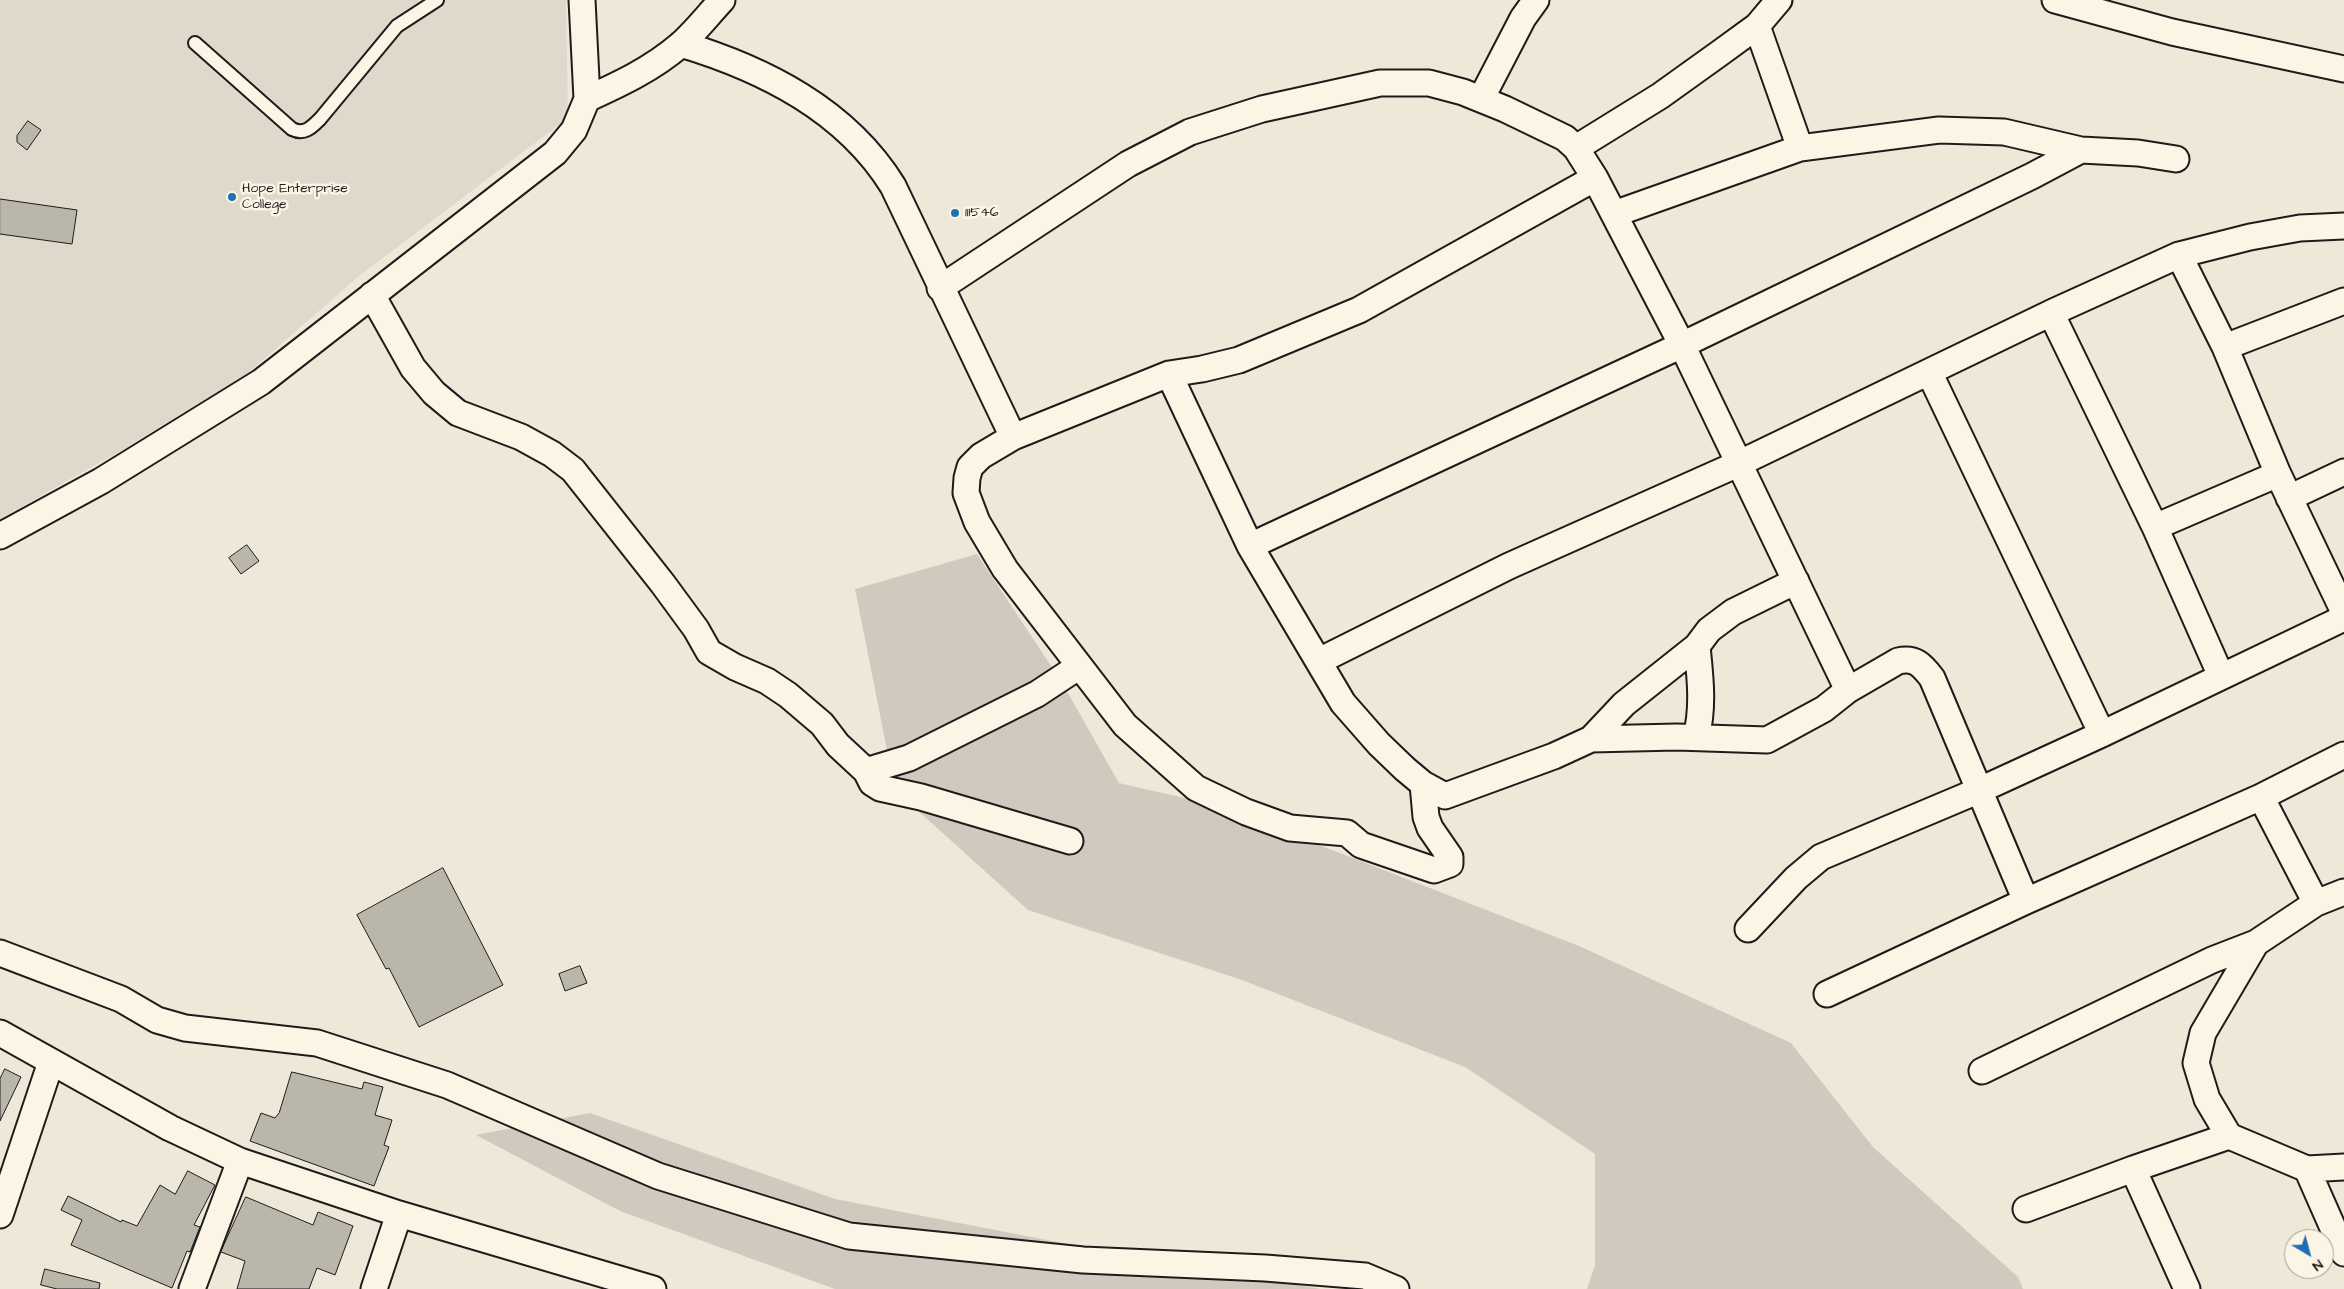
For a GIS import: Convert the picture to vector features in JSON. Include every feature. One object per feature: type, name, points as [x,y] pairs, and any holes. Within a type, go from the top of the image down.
[{"type":"street","points":[[0,536],[101,482],[261,382],[555,153],[574,130],[586,99],[582,0]]},
{"type":"street","points":[[586,99],[628,81],[681,44],[722,0]]},
{"type":"street","points":[[1481,100],[1523,18],[1536,0]]},
{"type":"street","points":[[1576,148],[1660,96],[1757,26],[1779,0]]},
{"type":"street","points":[[2055,0],[2172,32],[2344,69]]},
{"type":"street","points":[[1757,26],[1800,148]]},
{"type":"street","points":[[681,44],[728,58],[780,83],[809,101],[844,129],[878,162],[888,178],[1013,437]]},
{"type":"street","points":[[940,288],[1128,164],[1190,132],[1262,109],[1380,82],[1429,83],[1481,100],[1550,131],[1576,148],[1595,178],[1682,345],[1848,690]]},
{"type":"street","points":[[1614,214],[1800,148],[1939,130],[2004,132],[2080,150],[2138,153],[2176,159]]},
{"type":"street","points":[[1250,546],[1682,345],[2032,176],[2080,150]]},
{"type":"street","points":[[1423,784],[1426,817],[1430,828],[1450,857],[1450,864],[1434,870],[1360,845],[1347,833],[1290,828],[1246,812],[1196,788],[1124,725],[1005,569],[977,522],[966,492],[966,478],[970,467],[981,456],[1013,437],[1169,374],[1202,369],[1239,360],[1343,318],[1595,178]]},
{"type":"street","points":[[1318,662],[1508,566],[1740,463],[2051,313],[2179,255],[2250,237],[2300,228],[2344,226]]},
{"type":"street","points":[[2179,255],[2225,347],[2278,474],[2344,612]]},
{"type":"street","points":[[372,295],[413,368],[434,393],[458,413],[521,437],[552,454],[573,470],[696,629],[709,652],[734,667],[767,681],[788,695],[822,724],[838,745],[866,771],[872,783],[880,788],[921,797],[1070,841]]},
{"type":"street","points":[[2225,347],[2344,302]]},
{"type":"street","points":[[2051,313],[2155,527],[2221,676]]},
{"type":"street","points":[[1929,372],[2102,734]]},
{"type":"street","points":[[1169,374],[1250,546],[1343,703],[1379,744],[1423,784],[1446,796],[1554,756],[1590,739],[1624,704],[1697,646],[1709,630],[1733,612],[1796,581]]},
{"type":"street","points":[[2289,498],[2344,472]]},
{"type":"street","points":[[2155,527],[2278,474]]},
{"type":"street","points":[[1748,929],[1796,878],[1821,857],[1980,790],[2344,618]]},
{"type":"street","points":[[1696,737],[1700,724],[1701,696],[1697,646]]},
{"type":"street","points":[[1590,739],[1696,737],[1767,740],[1824,709],[1848,690],[1898,661],[1906,659],[1915,661],[1923,666],[1932,678],[2026,901]]},
{"type":"street","points":[[866,771],[909,758],[1037,694],[1078,667]]},
{"type":"street","points":[[1827,994],[2026,901],[2262,797],[2344,755]]},
{"type":"street","points":[[2262,797],[2316,903]]},
{"type":"street","points":[[1982,1071],[2212,960],[2256,943],[2316,903],[2344,892]]},
{"type":"street","points":[[2256,943],[2203,1033],[2196,1063],[2207,1100],[2229,1136],[2308,1169],[2344,1167]]},
{"type":"street","points":[[0,953],[121,999],[157,1020],[185,1028],[317,1043],[447,1085],[658,1176],[849,1236],[1083,1260],[1265,1268],[1365,1276],[1396,1289]]},
{"type":"street","points":[[0,1033],[170,1128],[240,1161],[400,1214],[653,1289]]},
{"type":"street","points":[[0,1215],[51,1062]]},
{"type":"street","points":[[2026,1209],[2229,1136]]},
{"type":"street","points":[[192,1289],[240,1161]]},
{"type":"street","points":[[2133,1169],[2186,1289]]},
{"type":"street","points":[[2308,1169],[2344,1253]]},
{"type":"street","points":[[374,1289],[400,1214]]},
{"type":"lane","points":[[195,43],[292,129],[303,132],[310,129],[320,119],[397,26],[436,0]]},
{"type":"shaded area","name":"Hope Enterprise College","points":[[0,0],[566,0],[568,118],[359,276],[249,372],[122,450],[0,519]]},
{"type":"shaded area","points":[[977,554],[1061,681],[1119,783],[1219,806],[1579,946],[1791,1043],[1873,1147],[2018,1277],[2023,1289],[1587,1289],[1595,1265],[1595,1154],[1465,1067],[1242,980],[1028,910],[895,790],[855,589]]},
{"type":"shaded area","points":[[590,1113],[835,1199],[1099,1250],[1321,1289],[835,1289],[620,1211],[476,1135]]},
{"type":"building","points":[[28,121],[41,130],[27,150],[17,142],[17,136]]},
{"type":"building","points":[[0,199],[77,210],[72,244],[0,234]]},
{"type":"building","points":[[247,545],[259,561],[241,574],[229,558]]},
{"type":"building","points":[[443,868],[503,985],[419,1027],[389,968],[386,969],[357,915]]},
{"type":"building","points":[[580,966],[587,983],[565,991],[559,974]]},
{"type":"building","points":[[5,1069],[21,1077],[0,1121],[0,1079]]},
{"type":"building","points":[[292,1072],[362,1089],[364,1082],[383,1087],[375,1115],[392,1120],[384,1145],[389,1147],[374,1186],[250,1141],[261,1113],[275,1118],[279,1113]]},
{"type":"building","points":[[188,1171],[215,1185],[194,1225],[200,1227],[190,1252],[187,1251],[172,1288],[71,1245],[82,1220],[61,1210],[68,1196],[121,1222],[122,1220],[137,1226],[160,1185],[175,1194]]},
{"type":"building","points":[[246,1197],[313,1225],[318,1212],[353,1226],[335,1275],[317,1268],[309,1289],[237,1289],[245,1261],[221,1252]]},
{"type":"building","points":[[45,1269],[100,1283],[99,1289],[57,1289],[41,1285]]},
{"type":"place","name":"Hope Enterprise College","points":[[232,197]]},
{"type":"place","name":"111546","points":[[955,213]]}]
